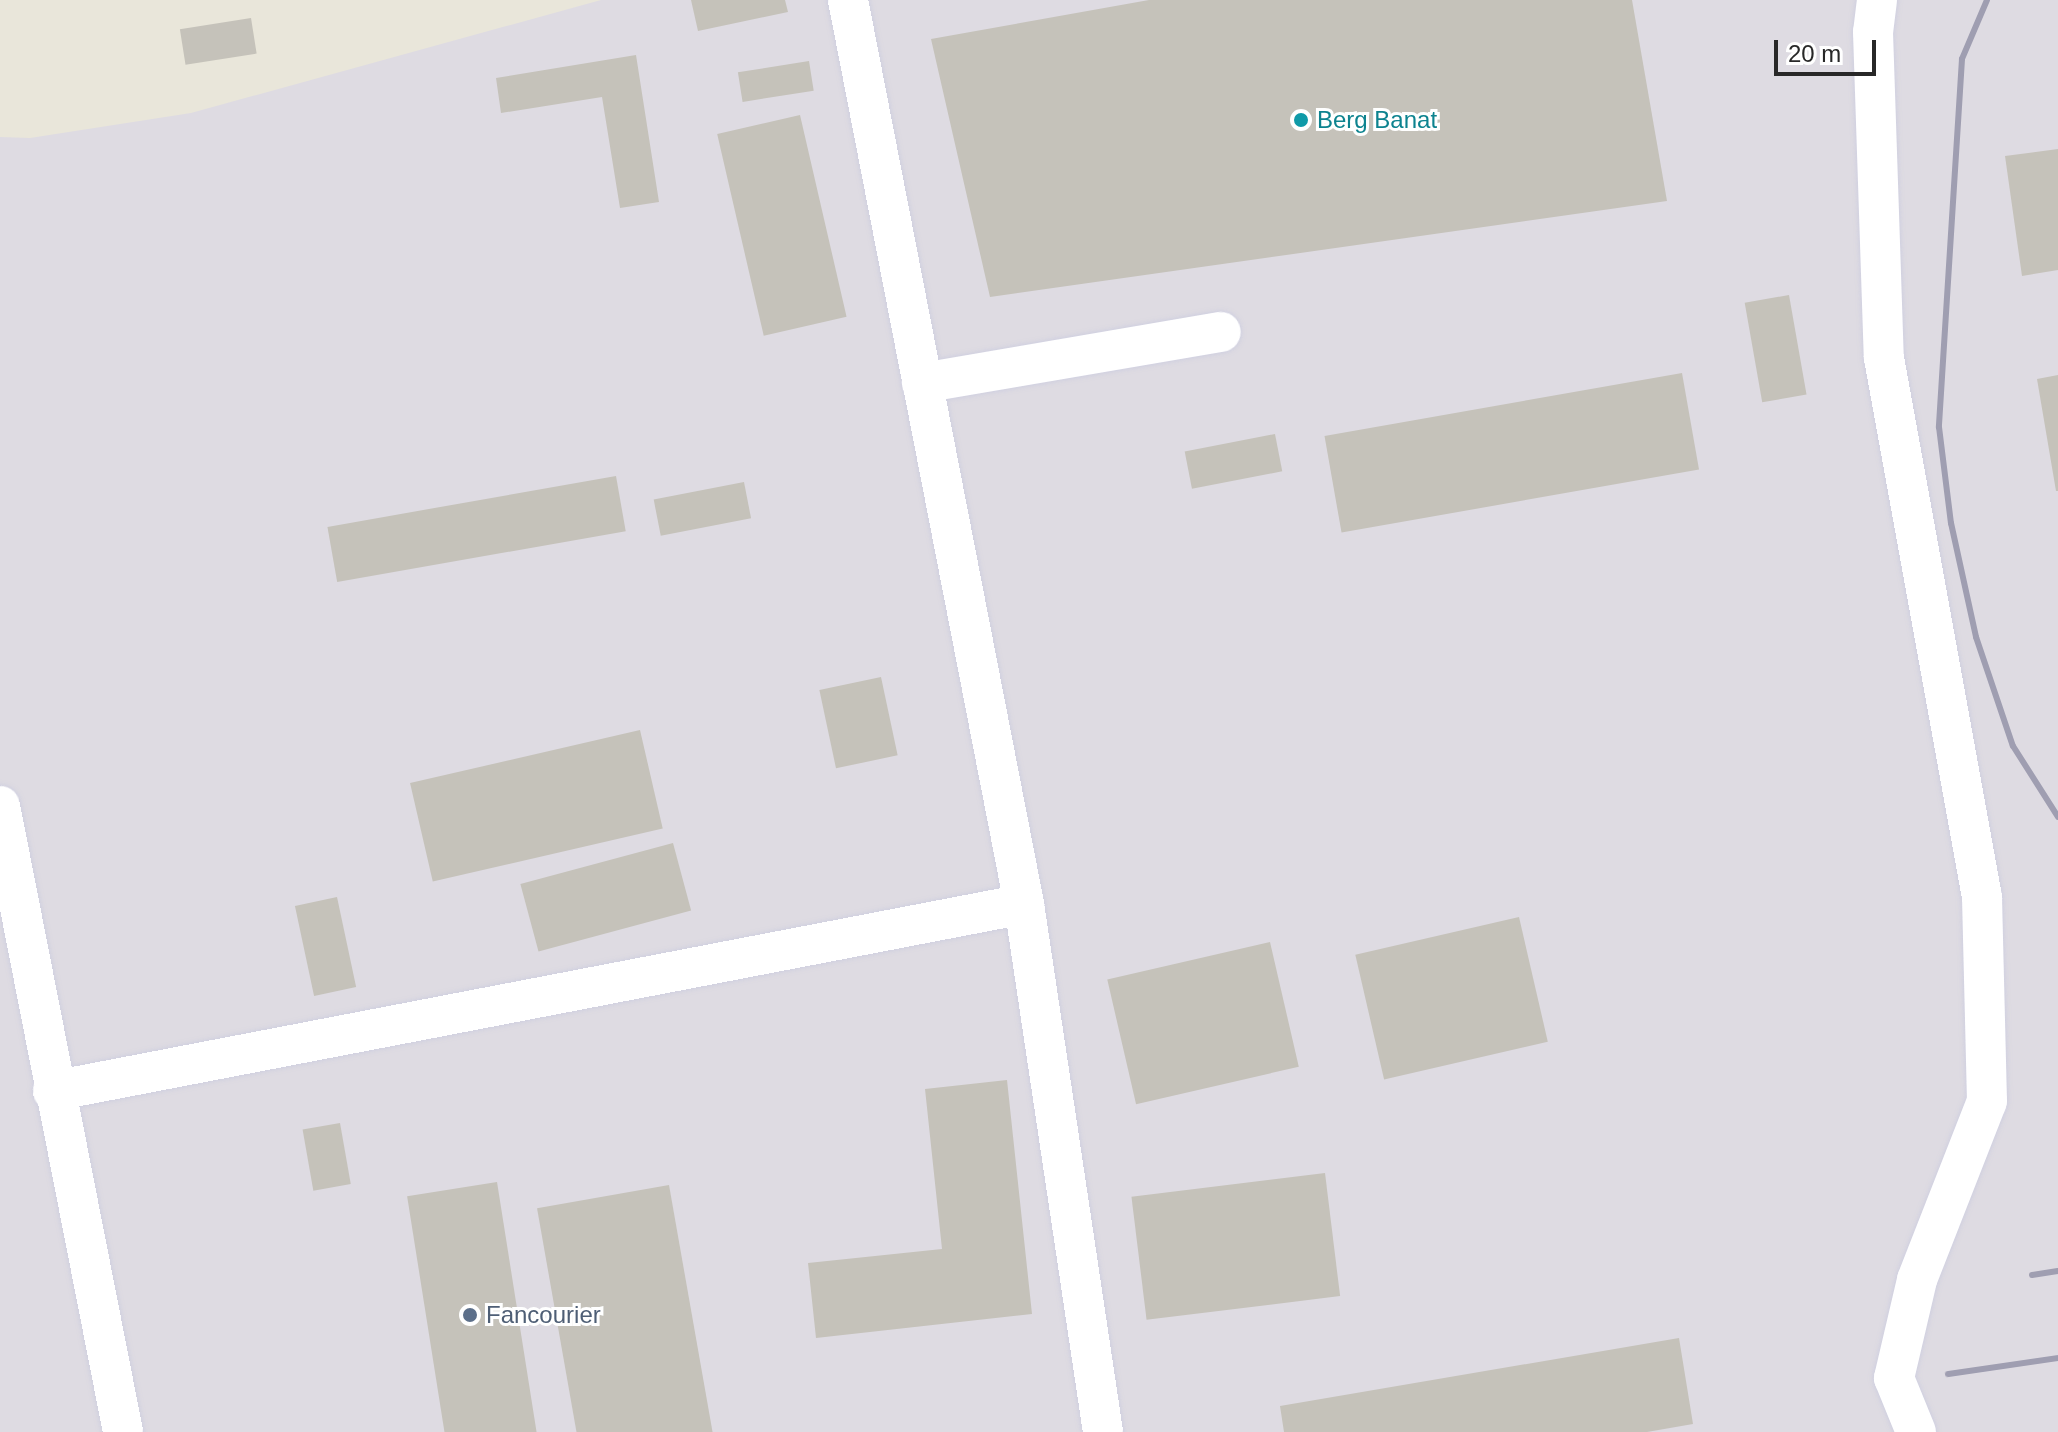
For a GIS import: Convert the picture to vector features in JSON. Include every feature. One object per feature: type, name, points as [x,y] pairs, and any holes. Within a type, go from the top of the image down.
[{"type":"street","points":[[848,0],[1024,904],[1103,1432]]},
{"type":"street","points":[[1877,0],[1873,32],[1884,358],[1982,897],[1987,1101],[1917,1280],[1894,1378],[1916,1432]]},
{"type":"street","points":[[922,383],[1221,332]]},
{"type":"street","points":[[0,806],[53,1091],[123,1432]]},
{"type":"street","points":[[53,1091],[1024,904]]},
{"type":"shaded area","points":[[601,0],[2058,0],[2058,1432],[0,1432],[0,137],[30,138],[191,113]]},
{"type":"building","points":[[691,0],[785,0],[788,12],[698,31]]},
{"type":"building","name":"Berg Banat","points":[[1149,0],[1632,0],[1667,201],[990,297],[931,39]]},
{"type":"building","points":[[251,18],[257,54],[186,65],[180,29]]},
{"type":"building","points":[[636,55],[659,202],[620,208],[602,97],[501,113],[496,78]]},
{"type":"building","points":[[809,61],[814,91],[743,102],[738,72]]},
{"type":"building","points":[[800,115],[847,317],[764,336],[717,134]]},
{"type":"building","points":[[2058,149],[2058,270],[2022,276],[2005,156]]},
{"type":"building","points":[[1789,295],[1807,394],[1762,402],[1745,303]]},
{"type":"building","points":[[1682,373],[1699,470],[1342,533],[1325,436]]},
{"type":"building","points":[[2058,375],[2058,491],[2056,491],[2037,379]]},
{"type":"building","points":[[1275,434],[1282,471],[1192,489],[1185,452]]},
{"type":"building","points":[[616,476],[626,531],[337,582],[327,527]]},
{"type":"building","points":[[744,482],[751,518],[661,536],[654,500]]},
{"type":"building","points":[[881,677],[898,755],[836,768],[819,690]]},
{"type":"building","points":[[640,730],[663,828],[433,881],[410,783]]},
{"type":"building","points":[[673,843],[691,911],[539,952],[520,884]]},
{"type":"building","points":[[337,897],[356,987],[314,996],[295,906]]},
{"type":"building","points":[[1519,917],[1548,1042],[1384,1080],[1355,955]]},
{"type":"building","points":[[1270,942],[1299,1067],[1136,1104],[1107,980]]},
{"type":"building","points":[[1007,1080],[1032,1314],[816,1338],[808,1263],[942,1249],[925,1089]]},
{"type":"building","points":[[340,1123],[351,1184],[313,1191],[303,1130]]},
{"type":"building","points":[[1325,1173],[1340,1296],[1147,1320],[1131,1197]]},
{"type":"building","name":"Fancourier","points":[[497,1182],[537,1432],[444,1432],[407,1196]]},
{"type":"building","points":[[669,1185],[713,1432],[576,1432],[537,1208]]},
{"type":"building","points":[[1679,1338],[1693,1424],[1647,1432],[1284,1432],[1280,1406]]},
{"type":"railway","points":[[1987,0],[1962,59],[1939,427],[1951,523],[1976,637],[2013,746],[2058,817]]},
{"type":"railway","points":[[2032,1275],[2058,1271]]},
{"type":"railway","points":[[1948,1374],[2058,1358]]},
{"type":"place","name":"Berg Banat","points":[[1301,120]]},
{"type":"place","name":"Fancourier","points":[[470,1315]]}]
